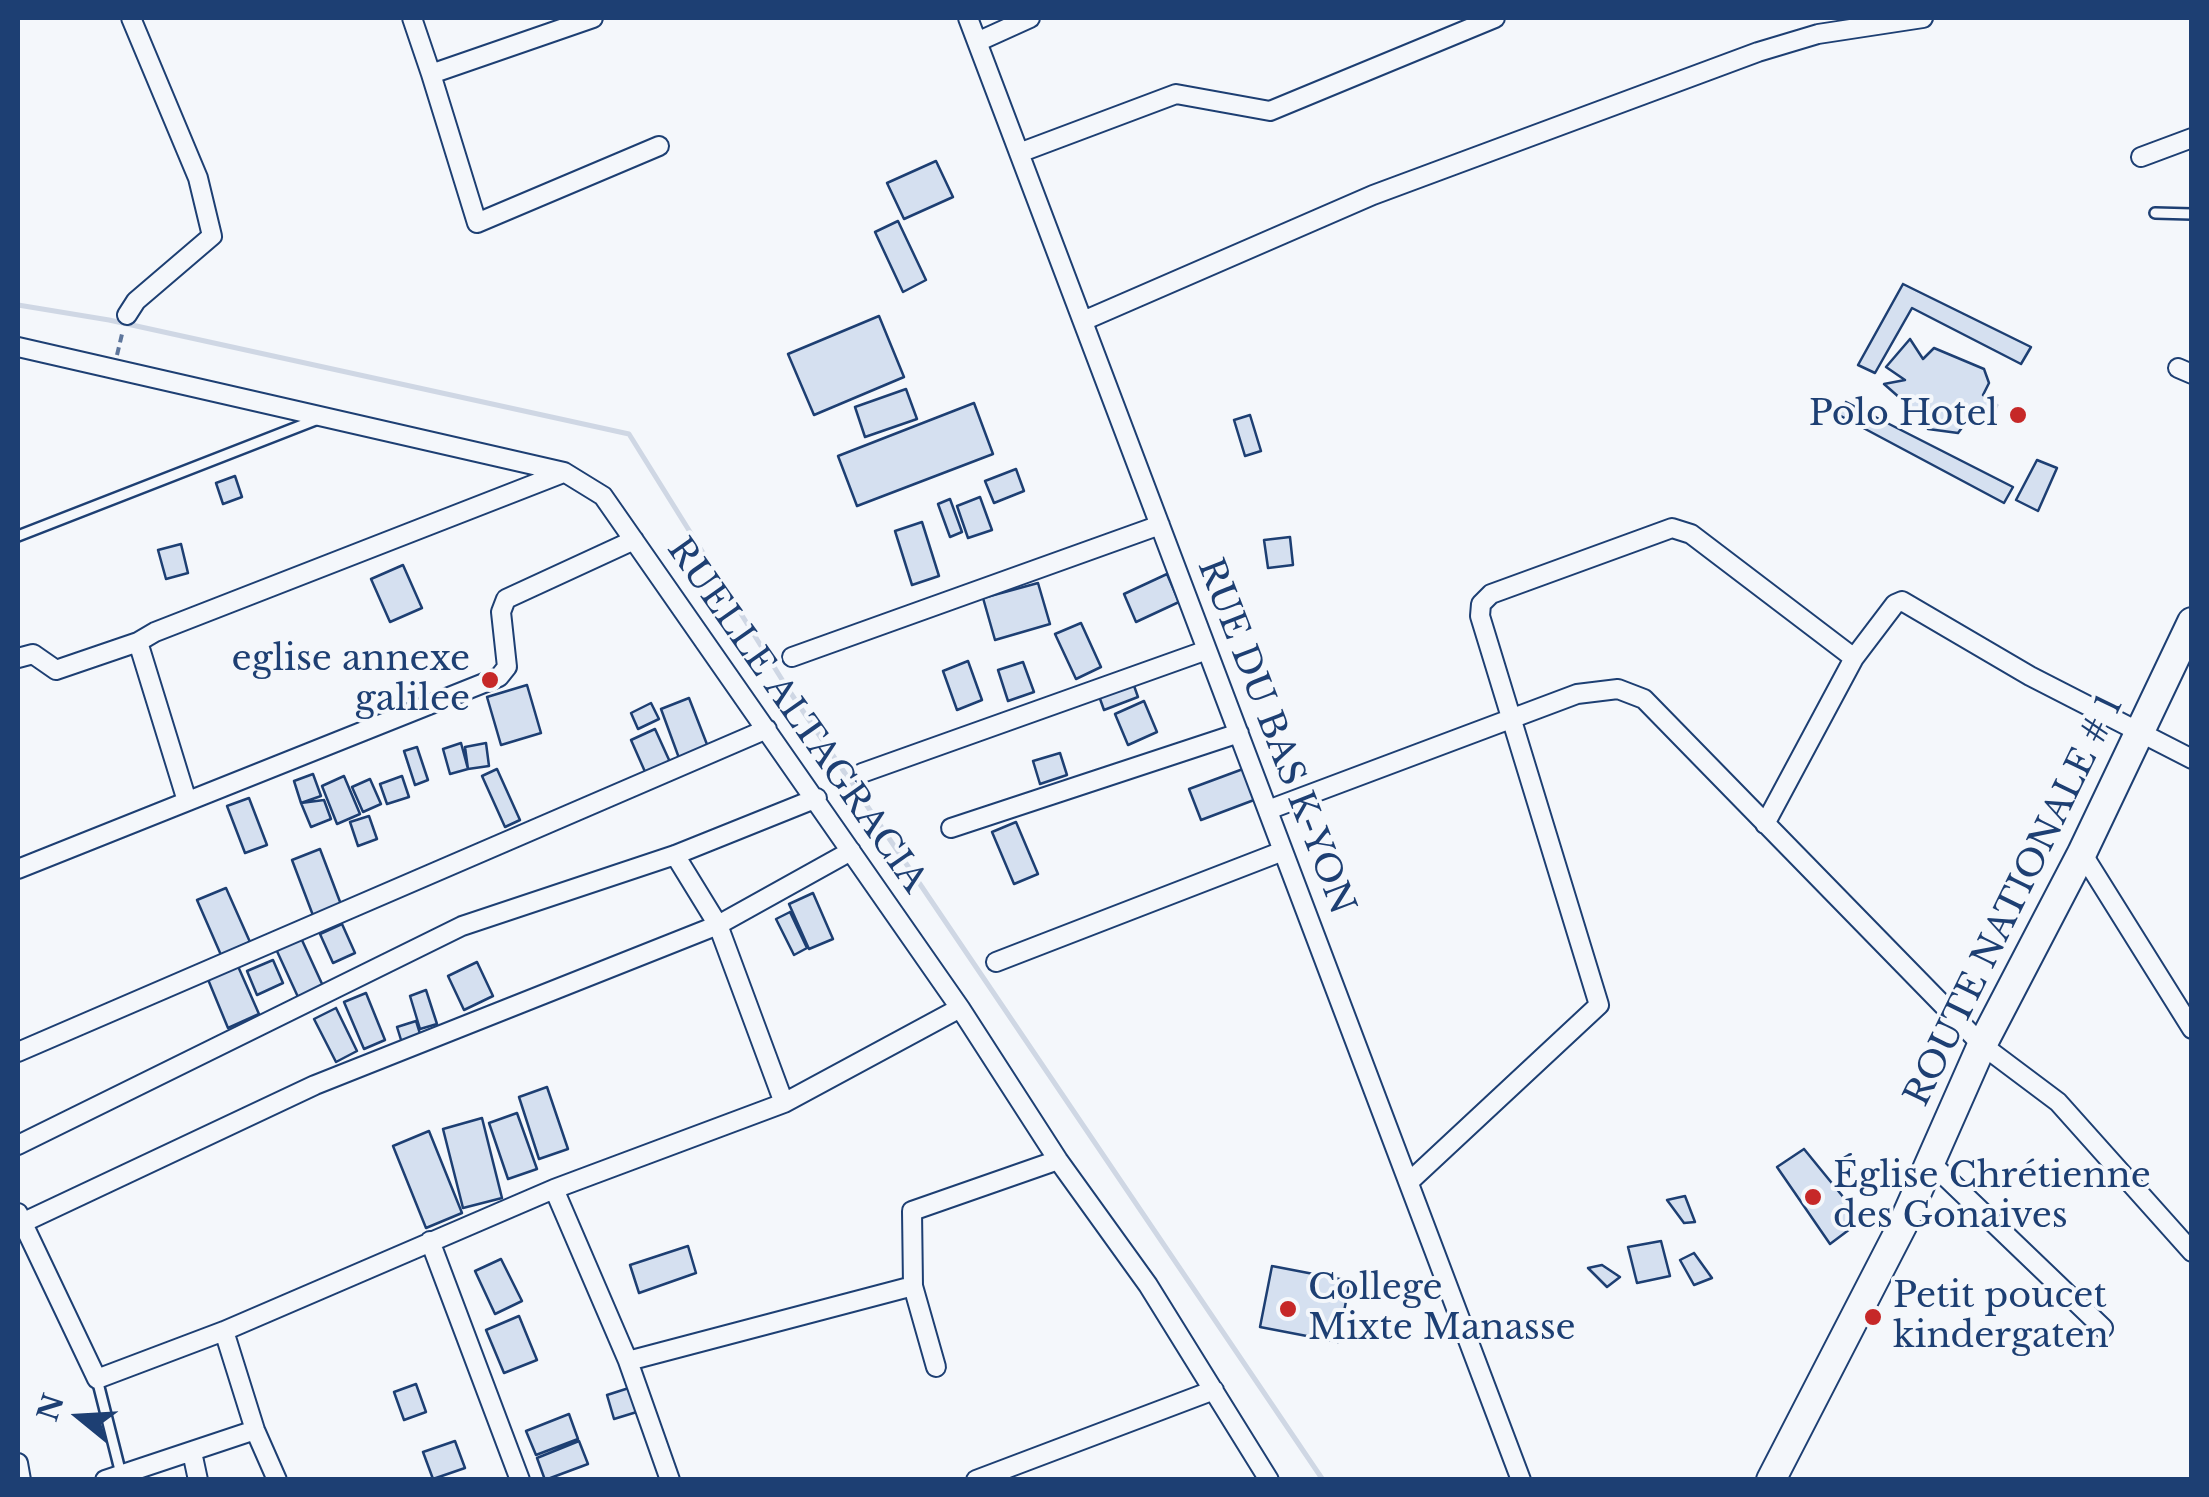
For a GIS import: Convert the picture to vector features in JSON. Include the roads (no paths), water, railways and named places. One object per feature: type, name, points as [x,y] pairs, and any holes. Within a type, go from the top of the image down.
[{"type":"main road","name":"ROUTE NATIONALE # 1","points":[[1770,1480],[1931,1163],[1982,1045],[2082,853],[2192,622]]},
{"type":"street","points":[[127,315],[136,300],[212,236],[198,178],[131,18]]},
{"type":"street","points":[[412,18],[477,223],[659,146]]},
{"type":"street","points":[[430,74],[593,18]]},
{"type":"street","name":"RUE DU BAS K-YON","points":[[968,18],[1522,1480]]},
{"type":"street","points":[[977,42],[1030,18]]},
{"type":"street","points":[[1019,153],[1176,94],[1270,111],[1494,18]]},
{"type":"street","points":[[1082,320],[1373,194],[1758,52],[1818,34],[1922,18]]},
{"type":"street","points":[[2140,156],[2192,138]]},
{"type":"street","name":"RUELLE ALTAGRACIA","points":[[18,346],[564,472],[603,496],[817,798],[1058,1160],[1148,1284],[1269,1480]]},
{"type":"street","points":[[18,658],[33,654],[56,670],[138,642],[564,472]]},
{"type":"street","points":[[792,657],[1160,525]]},
{"type":"street","points":[[1409,1182],[1599,1004],[1480,616],[1481,604],[1491,594],[1662,528],[1692,534],[1854,658]]},
{"type":"street","points":[[18,868],[499,677],[507,667],[501,612],[506,599],[634,540]]},
{"type":"street","points":[[1765,824],[1854,658],[1895,604],[1902,601],[2030,676],[2192,759]]},
{"type":"street","points":[[138,642],[188,801]]},
{"type":"street","points":[[862,773],[1208,650]]},
{"type":"street","points":[[1268,810],[1577,694],[1618,689],[1644,699],[1982,1045],[2058,1102],[2192,1252]]},
{"type":"street","points":[[18,1052],[767,729]]},
{"type":"street","points":[[951,828],[1239,733]]},
{"type":"street","points":[[18,1144],[462,926],[675,855],[817,798]]},
{"type":"street","points":[[996,962],[1284,850]]},
{"type":"street","points":[[851,851],[718,925],[314,1085],[20,1218],[97,1379],[224,1331],[554,1189],[784,1104],[960,1008]]},
{"type":"street","points":[[2082,853],[2192,1029]]},
{"type":"street","points":[[675,855],[718,925],[784,1104]]},
{"type":"street","points":[[936,1367],[912,1286],[912,1210],[1058,1160]]},
{"type":"street","points":[[1931,1163],[2103,1328]]},
{"type":"street","points":[[554,1189],[628,1360],[670,1480]]},
{"type":"street","points":[[430,1241],[520,1480]]},
{"type":"street","points":[[628,1360],[912,1286]]},
{"type":"street","points":[[224,1331],[255,1430],[277,1480]]},
{"type":"street","points":[[976,1480],[1214,1390]]},
{"type":"street","points":[[113,1477],[255,1430]]},
{"type":"street","points":[[192,1452],[198,1480]]},
{"type":"street","points":[[18,1463],[22,1480]]},
{"type":"lane","points":[[2156,213],[2192,214]]},
{"type":"lane","points":[[18,536],[324,417]]},
{"type":"lane","points":[[97,1379],[113,1477]]},
{"type":"waterway","points":[[18,305],[109,320],[629,434],[786,686],[1323,1480]]},
{"type":"place","name":"Polo Hotel","points":[[2018,415]]},
{"type":"place","name":"eglise annexe galilee","points":[[490,680]]},
{"type":"place","name":"Église Chrétienne des Gonaives","points":[[1813,1197]]},
{"type":"place","name":"College Mixte Manasse","points":[[1288,1309]]},
{"type":"place","name":"Petit poucet kindergaten","points":[[1873,1317]]}]
